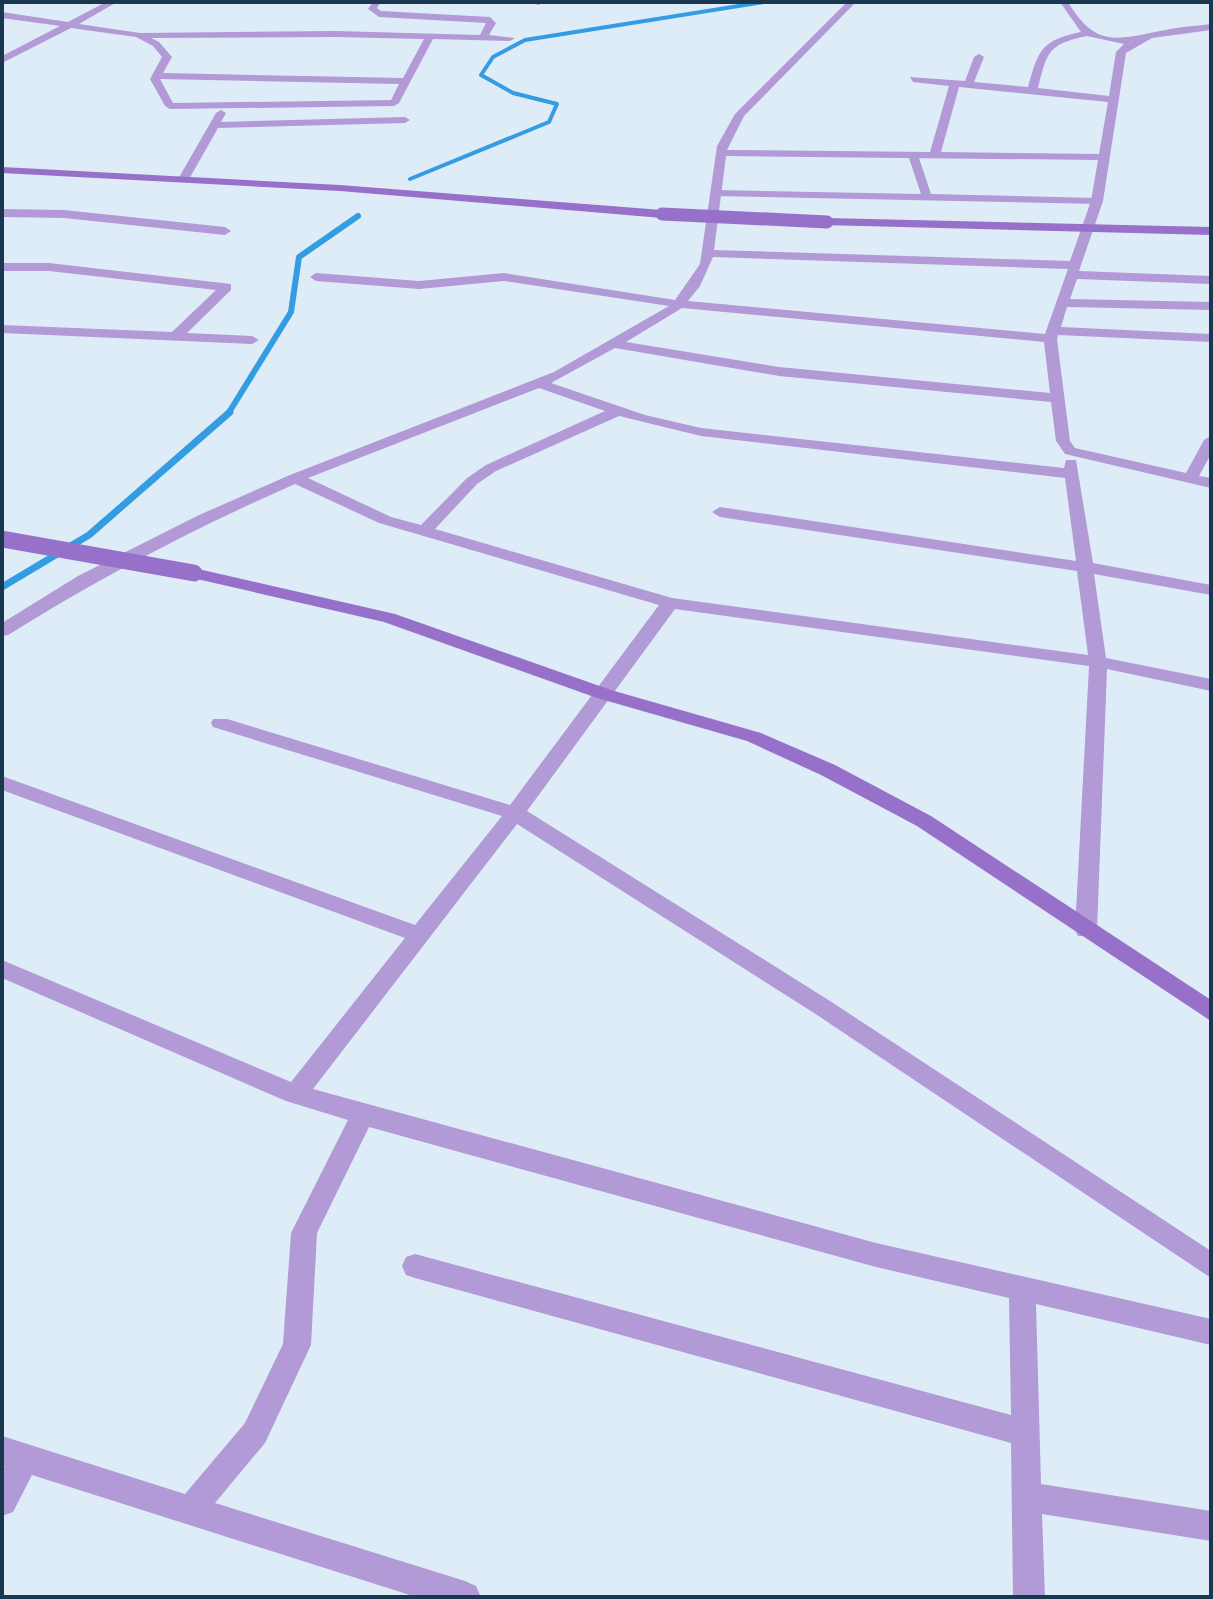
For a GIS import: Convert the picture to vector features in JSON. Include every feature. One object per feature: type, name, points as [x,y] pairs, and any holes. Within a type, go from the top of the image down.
[{"type":"street","points":[[2,60],[113,2]]},
{"type":"street","points":[[377,2],[372,9],[379,14],[487,19],[491,23],[483,37]]},
{"type":"street","points":[[531,2],[539,2]]},
{"type":"street","points":[[2,631],[84,580],[203,519],[295,478],[538,383],[615,344],[679,304],[694,286],[708,253],[721,153],[728,136],[749,104],[852,2]]},
{"type":"street","points":[[1064,2],[1077,25],[1088,33],[1132,42],[1211,27]]},
{"type":"street","points":[[2,15],[138,35],[510,38]]},
{"type":"street","points":[[1032,91],[1049,43],[1088,33]]},
{"type":"street","points":[[138,35],[156,44],[167,57],[155,76],[156,86],[170,106],[394,103],[430,36]]},
{"type":"street","points":[[1086,930],[1098,662],[1070,451],[1063,441],[1051,335],[1097,201],[1121,52],[1132,42]]},
{"type":"street","points":[[968,85],[979,57]]},
{"type":"street","points":[[155,76],[405,81]]},
{"type":"street","points":[[913,79],[1113,99]]},
{"type":"street","points":[[934,156],[955,83]]},
{"type":"street","points":[[184,179],[216,125],[224,105]]},
{"type":"street","points":[[216,125],[405,120]]},
{"type":"street","points":[[721,153],[1104,157]]},
{"type":"street","points":[[2,170],[184,179],[662,214],[827,222],[1211,231]]},
{"type":"street","points":[[2,213],[64,214],[225,231]]},
{"type":"street","points":[[708,253],[1073,270],[1211,280]]},
{"type":"street","points":[[2,267],[49,267],[226,287],[176,336]]},
{"type":"street","points":[[316,277],[419,285],[504,277],[679,304],[1051,335],[1211,338]]},
{"type":"street","points":[[1062,303],[1211,306]]},
{"type":"street","points":[[2,329],[252,340]]},
{"type":"street","points":[[615,344],[672,357],[734,365],[1057,398]]},
{"type":"street","points":[[538,383],[618,411],[701,432],[1072,474]]},
{"type":"street","points":[[424,531],[472,481],[491,468],[618,411]]},
{"type":"street","points":[[1190,479],[1211,440]]},
{"type":"street","points":[[1070,451],[1211,483]]},
{"type":"street","points":[[295,478],[385,520],[670,603],[1098,662],[1211,685]]},
{"type":"street","points":[[720,512],[1085,567],[1211,590]]},
{"type":"street","points":[[2,539],[194,573],[389,618],[604,694],[754,737],[828,770],[924,821],[1211,1012]]},
{"type":"street","points":[[295,1094],[515,813],[670,603]]},
{"type":"street","points":[[220,723],[515,813],[822,1007],[1211,1266]]},
{"type":"street","points":[[2,783],[420,935]]},
{"type":"street","points":[[2,969],[295,1094],[363,1115],[876,1255],[1211,1332]]},
{"type":"street","points":[[192,1508],[255,1433],[297,1345],[304,1233],[363,1115]]},
{"type":"street","points":[[415,1266],[1025,1433]]},
{"type":"street","points":[[1022,1289],[1029,1597]]},
{"type":"street","points":[[2,1501],[14,1454],[465,1597]]},
{"type":"street","points":[[1026,1497],[1211,1526]]},
{"type":"lane","points":[[913,155],[927,197]]},
{"type":"lane","points":[[716,193],[1097,201]]},
{"type":"waterway","points":[[410,179],[549,122],[557,104],[513,93],[481,75],[493,57],[525,40],[764,2]]},
{"type":"waterway","points":[[228,413],[291,312],[299,257],[358,216]]},
{"type":"waterway","points":[[2,587],[89,535],[228,413]]}]
